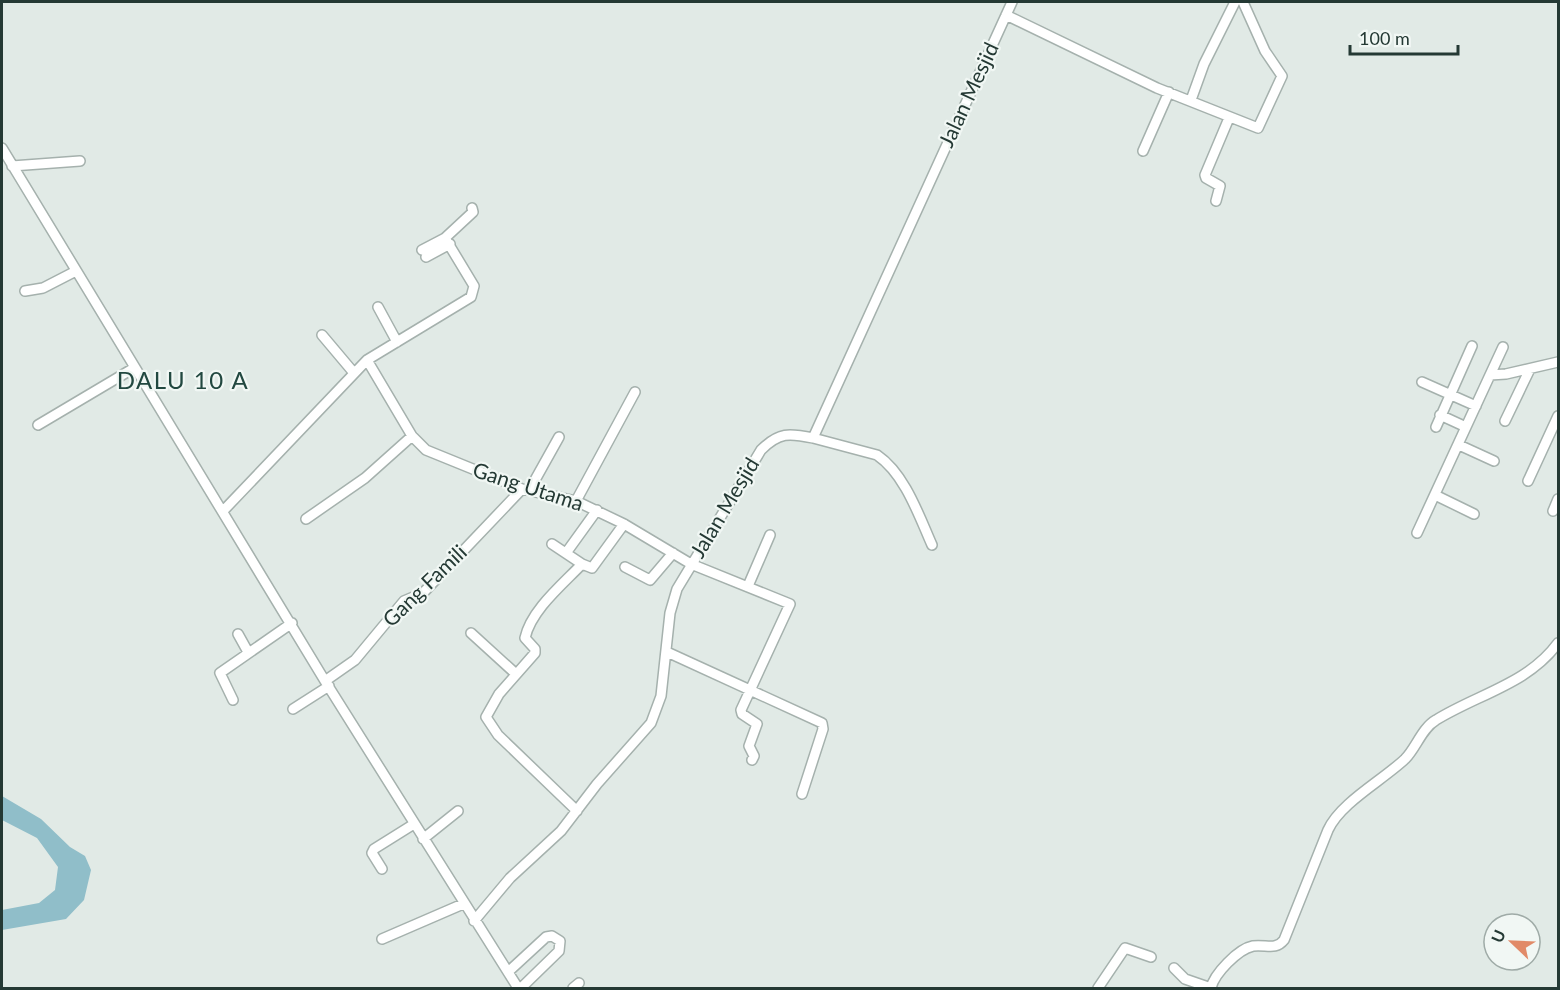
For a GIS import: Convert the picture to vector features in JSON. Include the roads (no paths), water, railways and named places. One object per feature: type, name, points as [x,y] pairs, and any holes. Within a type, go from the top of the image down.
[{"type":"street","name":"Jalan Mesjid","points":[[474,921],[510,878],[548,846],[655,715],[661,696],[672,603],[691,564],[761,450],[775,439],[789,433],[813,438],[1012,2]]},
{"type":"street","points":[[1191,100],[1204,64],[1235,2]]},
{"type":"street","points":[[1006,15],[1169,92],[1258,128],[1282,77],[1256,33],[1243,2]]},
{"type":"street","points":[[1143,151],[1169,92]]},
{"type":"street","points":[[1216,201],[1220,186],[1204,174],[1229,118]]},
{"type":"street","points":[[2,148],[8,164],[76,271],[423,839],[474,921],[508,972],[520,988],[559,951],[560,941],[552,936],[546,937],[508,972]]},
{"type":"street","points":[[8,164],[80,161]]},
{"type":"street","points":[[424,254],[447,241],[473,212],[472,208]]},
{"type":"street","points":[[223,511],[367,360],[473,294],[474,286],[447,241]]},
{"type":"street","points":[[26,291],[43,288],[76,271]]},
{"type":"street","points":[[378,307],[397,342]]},
{"type":"street","points":[[322,335],[354,373]]},
{"type":"street","points":[[1436,427],[1472,346]]},
{"type":"street","points":[[1417,533],[1503,347]]},
{"type":"street","name":"Gang Utama","points":[[367,360],[412,436],[426,450],[526,489],[576,501],[624,524],[691,564],[790,604],[750,689]]},
{"type":"street","points":[[1490,375],[1558,362]]},
{"type":"street","points":[[38,425],[135,368]]},
{"type":"street","points":[[1505,421],[1530,369]]},
{"type":"street","points":[[1422,382],[1476,406]]},
{"type":"street","points":[[576,501],[635,392]]},
{"type":"street","points":[[1440,415],[1466,427]]},
{"type":"street","points":[[1528,480],[1558,416]]},
{"type":"street","points":[[306,519],[365,478],[412,436]]},
{"type":"street","name":"Gang Famili","points":[[293,709],[355,660],[404,601],[423,593],[526,489],[558,437]]},
{"type":"street","points":[[813,438],[869,453],[885,461],[914,505],[932,545]]},
{"type":"street","points":[[1459,445],[1494,461]]},
{"type":"street","points":[[1435,495],[1474,514]]},
{"type":"street","points":[[1553,511],[1558,499]]},
{"type":"street","points":[[566,553],[597,510]]},
{"type":"street","points":[[552,544],[592,568],[624,524]]},
{"type":"street","points":[[748,586],[770,535]]},
{"type":"street","points":[[625,567],[650,580],[673,553]]},
{"type":"street","points":[[577,811],[486,721],[492,704],[535,653],[535,649],[525,638],[529,628],[550,598],[582,564]]},
{"type":"street","points":[[233,700],[219,675],[248,652],[292,623]]},
{"type":"street","points":[[471,633],[516,674]]},
{"type":"street","points":[[238,634],[248,652]]},
{"type":"street","points":[[1174,968],[1185,979],[1211,988],[1217,975],[1243,950],[1252,946],[1275,947],[1284,940],[1328,830],[1338,814],[1404,760],[1433,721],[1528,673],[1547,658],[1558,643]]},
{"type":"street","points":[[667,652],[818,720],[824,726],[802,794]]},
{"type":"street","points":[[750,689],[741,712],[757,724],[749,746],[754,756],[752,760]]},
{"type":"street","points":[[423,839],[458,811]]},
{"type":"street","points":[[382,869],[372,853],[374,849],[414,824]]},
{"type":"street","points":[[382,939],[463,903]]},
{"type":"street","points":[[1098,988],[1125,948],[1150,957]]},
{"type":"water","points":[[2,796],[41,819],[70,847],[85,856],[91,870],[84,900],[66,919],[2,930],[2,910],[39,903],[55,890],[58,867],[37,838],[2,820]]},
{"type":"district","name":"DALU 10 A","points":[[183,381]]}]
